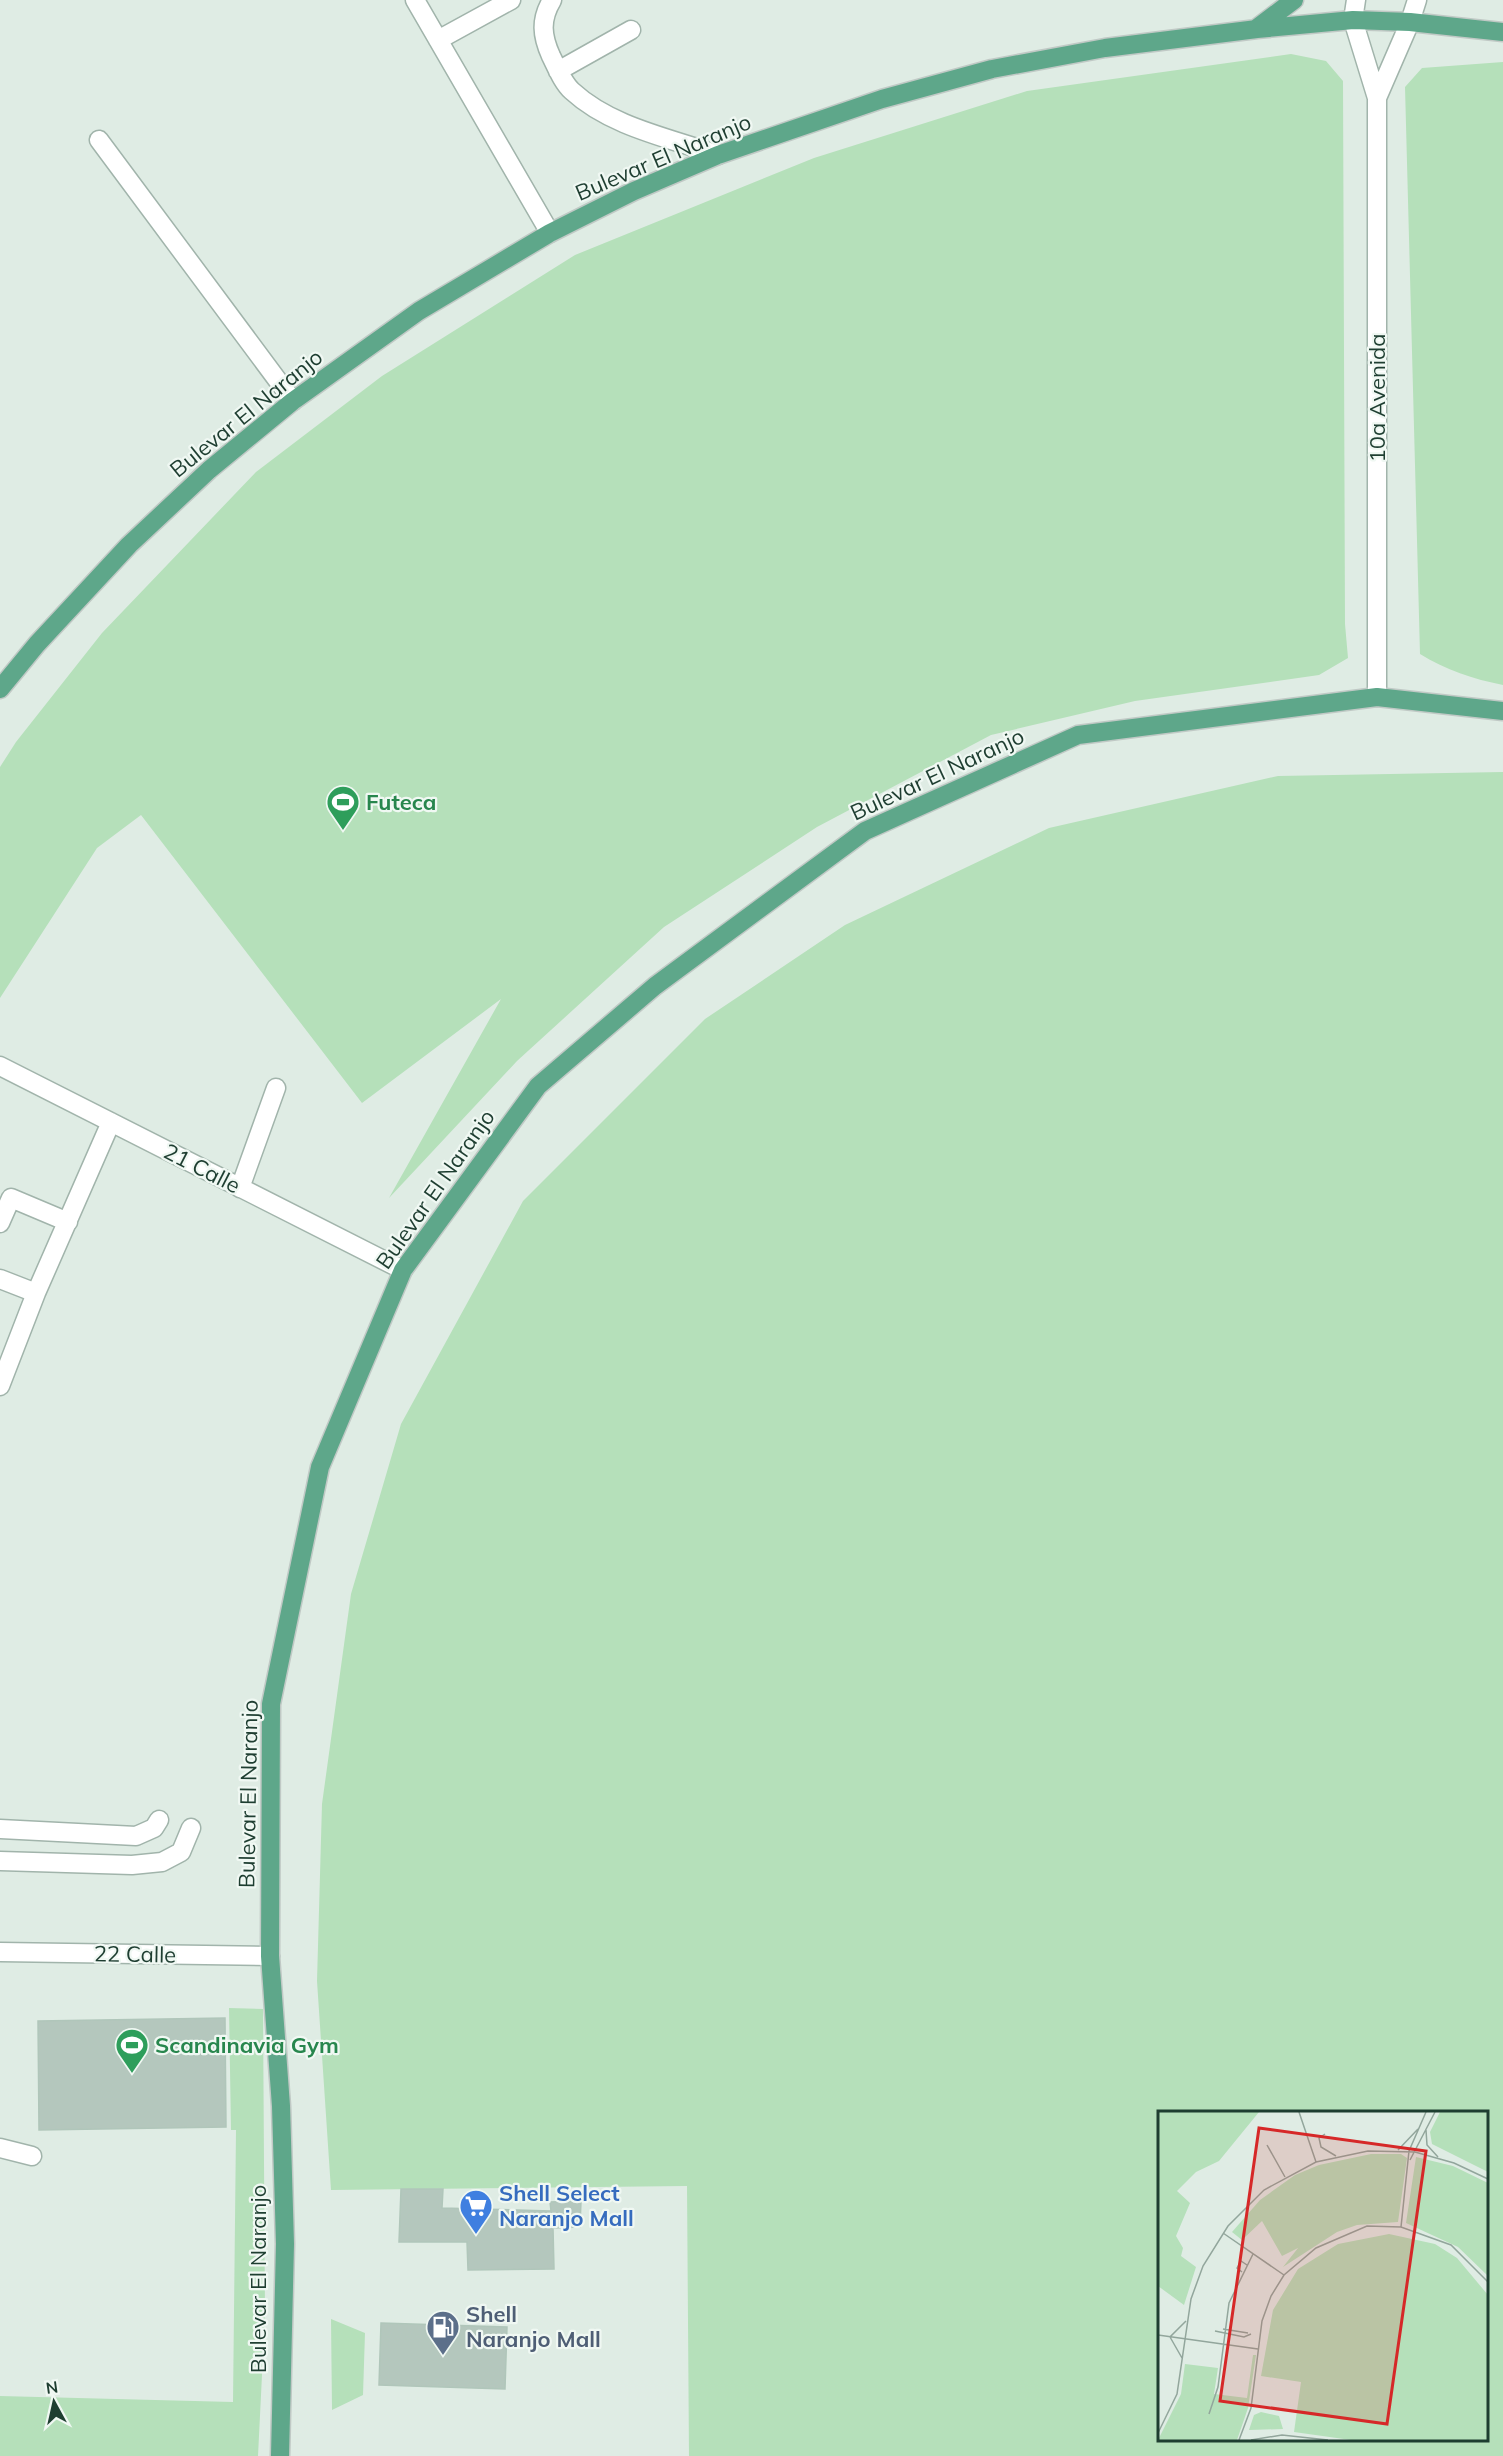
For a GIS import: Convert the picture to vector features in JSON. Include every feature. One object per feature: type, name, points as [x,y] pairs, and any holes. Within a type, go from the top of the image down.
[{"type":"main road","points":[[1257,29],[1294,0]]},
{"type":"main road","name":"Bulevar El Naranjo","points":[[0,689],[36,644],[129,545],[209,470],[292,401],[419,311],[549,233],[634,191],[718,155],[882,99],[992,69],[1105,48],[1257,29],[1353,20],[1410,22],[1503,32]]},
{"type":"main road","name":"Bulevar El Naranjo","points":[[280,2456],[285,2244],[281,2106],[270,1956],[271,1704],[320,1467],[403,1270],[538,1086],[655,986],[865,831],[1078,735],[1260,710],[1377,697],[1503,711]]},
{"type":"street","points":[[416,0],[549,233]]},
{"type":"street","points":[[438,40],[511,0]]},
{"type":"street","points":[[552,0],[543,19],[543,38],[558,71],[571,91],[611,118],[718,155]]},
{"type":"street","name":"10a Avenida","points":[[1356,0],[1353,20],[1377,98],[1377,697]]},
{"type":"street","name":"10a Avenida","points":[[1377,98],[1410,22],[1417,0]]},
{"type":"street","points":[[558,71],[631,30]]},
{"type":"street","points":[[99,140],[292,401]]},
{"type":"street","name":"21 Calle","points":[[0,1066],[403,1270]]},
{"type":"street","points":[[240,1188],[276,1088]]},
{"type":"street","points":[[0,1386],[6,1348],[36,1293],[111,1122]]},
{"type":"street","points":[[0,1223],[11,1198],[68,1222]]},
{"type":"street","points":[[0,1280],[36,1293]]},
{"type":"street","points":[[0,1829],[136,1836],[154,1828],[159,1820]]},
{"type":"street","points":[[0,1862],[132,1865],[162,1862],[181,1852],[191,1828]]},
{"type":"street","name":"22 Calle","points":[[0,1952],[270,1956]]},
{"type":"street","points":[[0,2148],[32,2156]]},
{"type":"green space","points":[[1291,54],[1326,61],[1343,81],[1345,624],[1348,658],[1319,675],[1135,701],[991,735],[817,827],[664,927],[517,1061],[389,1198],[501,999],[362,1103],[141,815],[97,848],[0,998],[0,767],[16,742],[102,633],[256,472],[382,376],[575,255],[814,158],[1027,91]]},
{"type":"green space","points":[[1503,62],[1503,685],[1460,673],[1420,654],[1405,87],[1422,68]]},
{"type":"green space","points":[[1503,772],[1503,2456],[689,2456],[687,2186],[331,2190],[317,1981],[322,1804],[351,1594],[401,1424],[523,1201],[705,1019],[845,925],[1049,828],[1278,776]]},
{"type":"green space","points":[[229,2008],[263,2009],[265,2314],[258,2456],[0,2456],[0,2396],[233,2402],[236,2130],[231,2130]]},
{"type":"green space","points":[[331,2319],[365,2333],[363,2395],[332,2410]]},
{"type":"building","name":"Scandinavia Gym","points":[[225,2018],[226,2127],[39,2130],[38,2021]]},
{"type":"building","name":"Shell Select Naranjo Mall","points":[[401,2189],[443,2189],[442,2208],[551,2211],[550,2202],[581,2201],[580,2227],[553,2228],[554,2269],[468,2270],[467,2242],[399,2242]]},
{"type":"building","name":"Shell Naranjo Mall","points":[[381,2323],[507,2327],[505,2389],[379,2385]]},
{"type":"place","name":"Futeca","points":[[343,831]]},
{"type":"place","name":"Scandinavia Gym","points":[[132,2074]]},
{"type":"place","name":"Shell Select Naranjo Mall","points":[[476,2235]]},
{"type":"place","name":"Shell Naranjo Mall","points":[[443,2356]]}]
